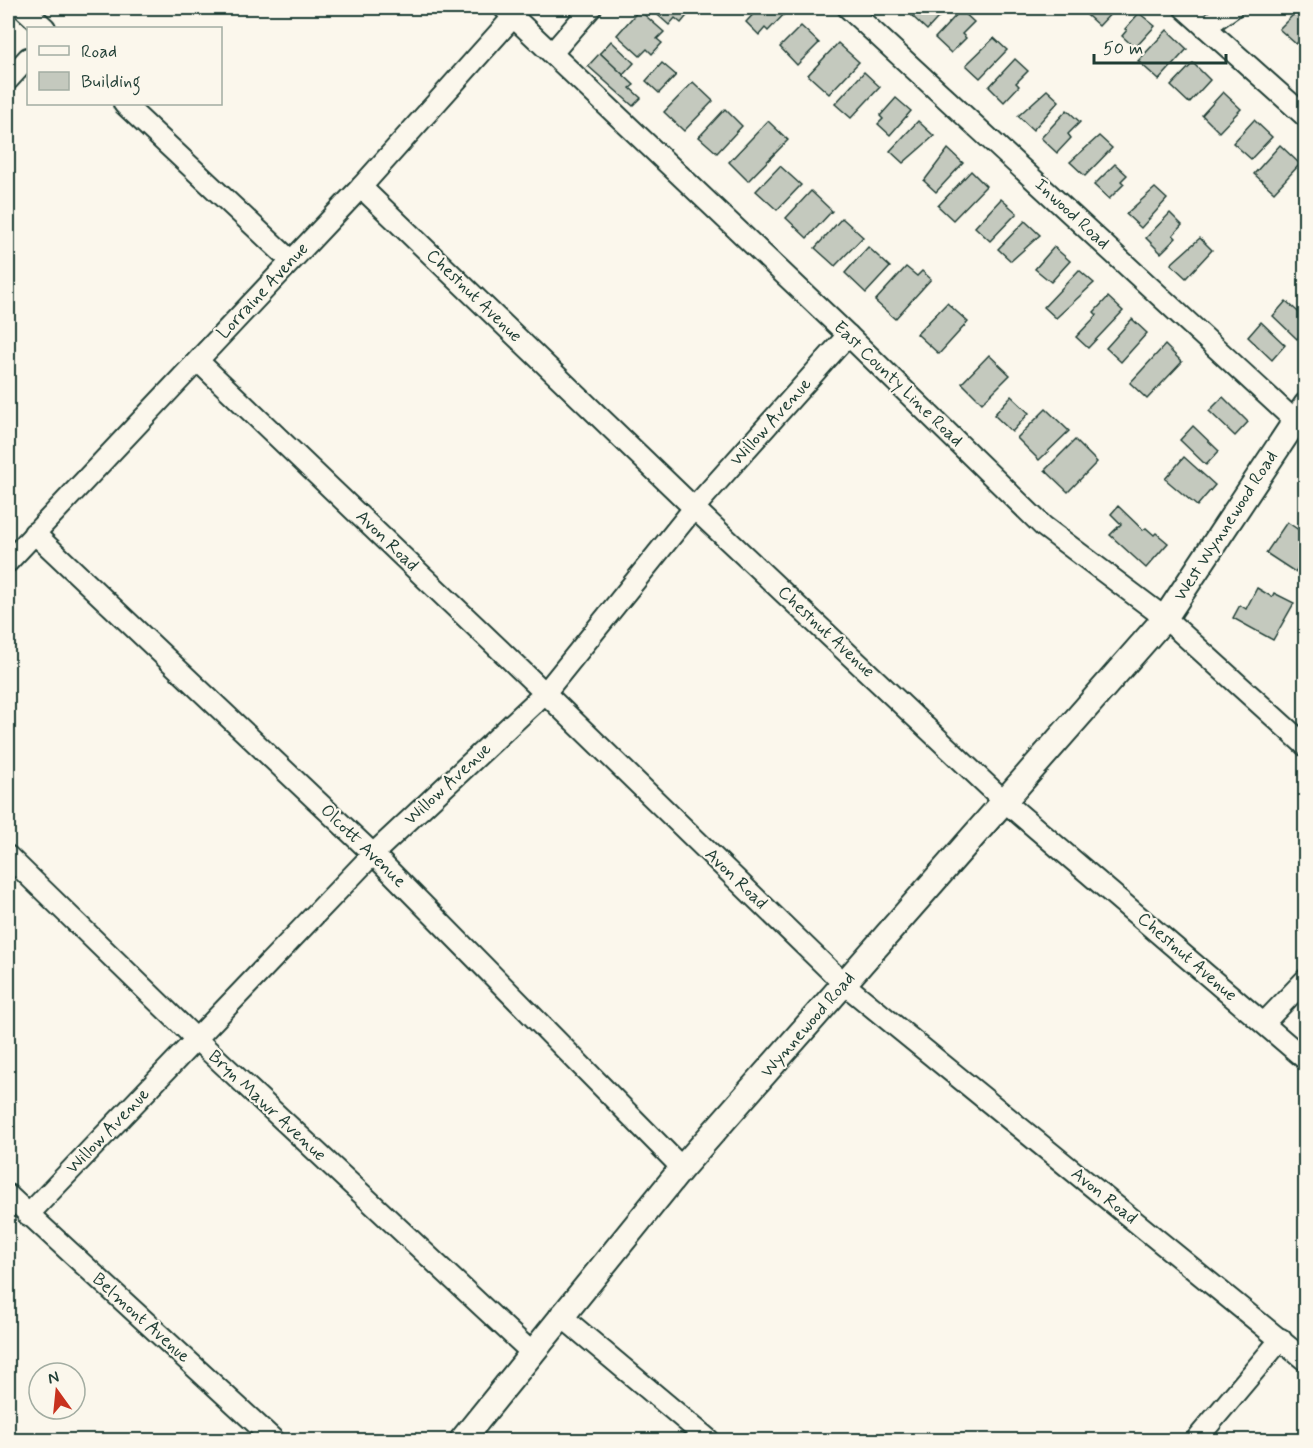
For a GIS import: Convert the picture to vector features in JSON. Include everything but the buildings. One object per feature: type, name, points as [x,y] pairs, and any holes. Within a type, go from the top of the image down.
[{"type":"main road","name":"West Wynnewood Road","points":[[1166,618],[1300,413]]},
{"type":"main road","name":"Wynnewood Road","points":[[462,1440],[560,1315],[682,1168],[1003,800],[1166,618]]},
{"type":"street","points":[[23,8],[44,27]]},
{"type":"street","points":[[553,52],[591,8]]},
{"type":"street","name":"Inwood Road","points":[[848,8],[1300,413]]},
{"type":"street","points":[[1184,8],[1305,117]]},
{"type":"street","points":[[1205,27],[1232,8]]},
{"type":"street","name":"East County Line Road","points":[[509,12],[848,335],[1043,526],[1166,618],[1305,746]]},
{"type":"street","name":"Lorraine Avenue","points":[[8,562],[361,187],[509,12]]},
{"type":"street","points":[[8,80],[27,59]]},
{"type":"street","points":[[125,105],[290,260]]},
{"type":"street","name":"Chestnut Avenue","points":[[361,187],[694,508],[1003,800],[1305,1060]]},
{"type":"street","name":"Willow Avenue","points":[[28,1215],[373,854],[545,693],[694,508],[848,335]]},
{"type":"street","name":"Avon Road","points":[[198,361],[545,693],[844,984],[1281,1339],[1305,1361]]},
{"type":"street","name":"Olcott Avenue","points":[[34,533],[373,854],[682,1168]]},
{"type":"street","name":"Bryn Mawr Avenue","points":[[8,856],[196,1040],[531,1352]]},
{"type":"street","points":[[1264,1023],[1305,979]]},
{"type":"street","name":"Belmont Avenue","points":[[8,1195],[274,1440]]},
{"type":"street","points":[[560,1315],[709,1440]]},
{"type":"street","points":[[1196,1440],[1281,1339]]}]
